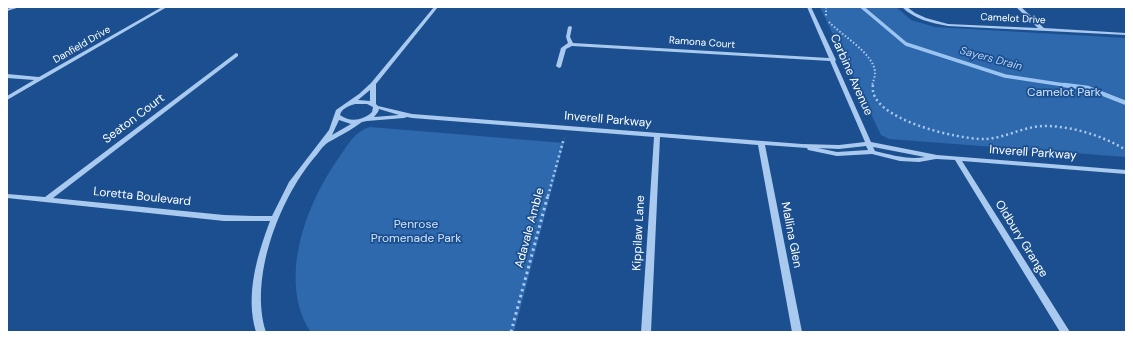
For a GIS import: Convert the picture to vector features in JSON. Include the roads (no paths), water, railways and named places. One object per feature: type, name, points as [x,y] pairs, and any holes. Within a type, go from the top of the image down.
[{"type":"street","points":[[7,10],[18,7]]},
{"type":"street","name":"Danfield Drive","points":[[7,98],[165,7]]},
{"type":"street","points":[[261,332],[257,317],[258,281],[266,243],[275,218],[297,175],[332,130],[338,111],[356,100],[372,84],[436,7]]},
{"type":"street","name":"Carbine Avenue","points":[[809,7],[872,152]]},
{"type":"street","name":"Camelot Drive","points":[[904,7],[913,15],[934,23],[1126,34]]},
{"type":"street","points":[[1018,7],[1043,30]]},
{"type":"street","points":[[559,66],[564,48],[571,44],[568,36],[570,28]]},
{"type":"street","name":"Ramona Court","points":[[571,44],[833,60]]},
{"type":"street","name":"Seaton Court","points":[[46,200],[236,56]]},
{"type":"street","points":[[7,76],[40,79]]},
{"type":"street","points":[[323,143],[373,114],[374,106],[372,84]]},
{"type":"street","name":"Inverell Parkway","points":[[348,104],[364,102],[412,116]]},
{"type":"street","name":"Inverell Parkway","points":[[337,116],[344,120],[412,116],[802,146],[839,147],[869,144],[938,157],[1126,172]]},
{"type":"street","name":"Kippilaw Lane","points":[[646,332],[657,135]]},
{"type":"street","name":"Mallina Glen","points":[[761,143],[797,332]]},
{"type":"street","name":"Inverell Parkway","points":[[802,146],[837,154],[872,152],[900,159],[919,160],[938,157]]},
{"type":"street","name":"Oldbury Grange","points":[[957,158],[1065,332]]},
{"type":"street","name":"Loretta Boulevard","points":[[7,196],[224,218],[275,218]]},
{"type":"waterway","name":"Sayers Drain","points":[[862,7],[906,44],[1005,76],[1066,85]]},
{"type":"waterway","name":"Sayers Drain","points":[[1066,85],[1088,88],[1126,103]]},
{"type":"waterway","name":"Sayers Drain","points":[[1066,85],[1071,86]]},
{"type":"park label","name":"Camelot Park","points":[[1064,93]]},
{"type":"park label","name":"Penrose Promenade Park","points":[[416,232]]}]
